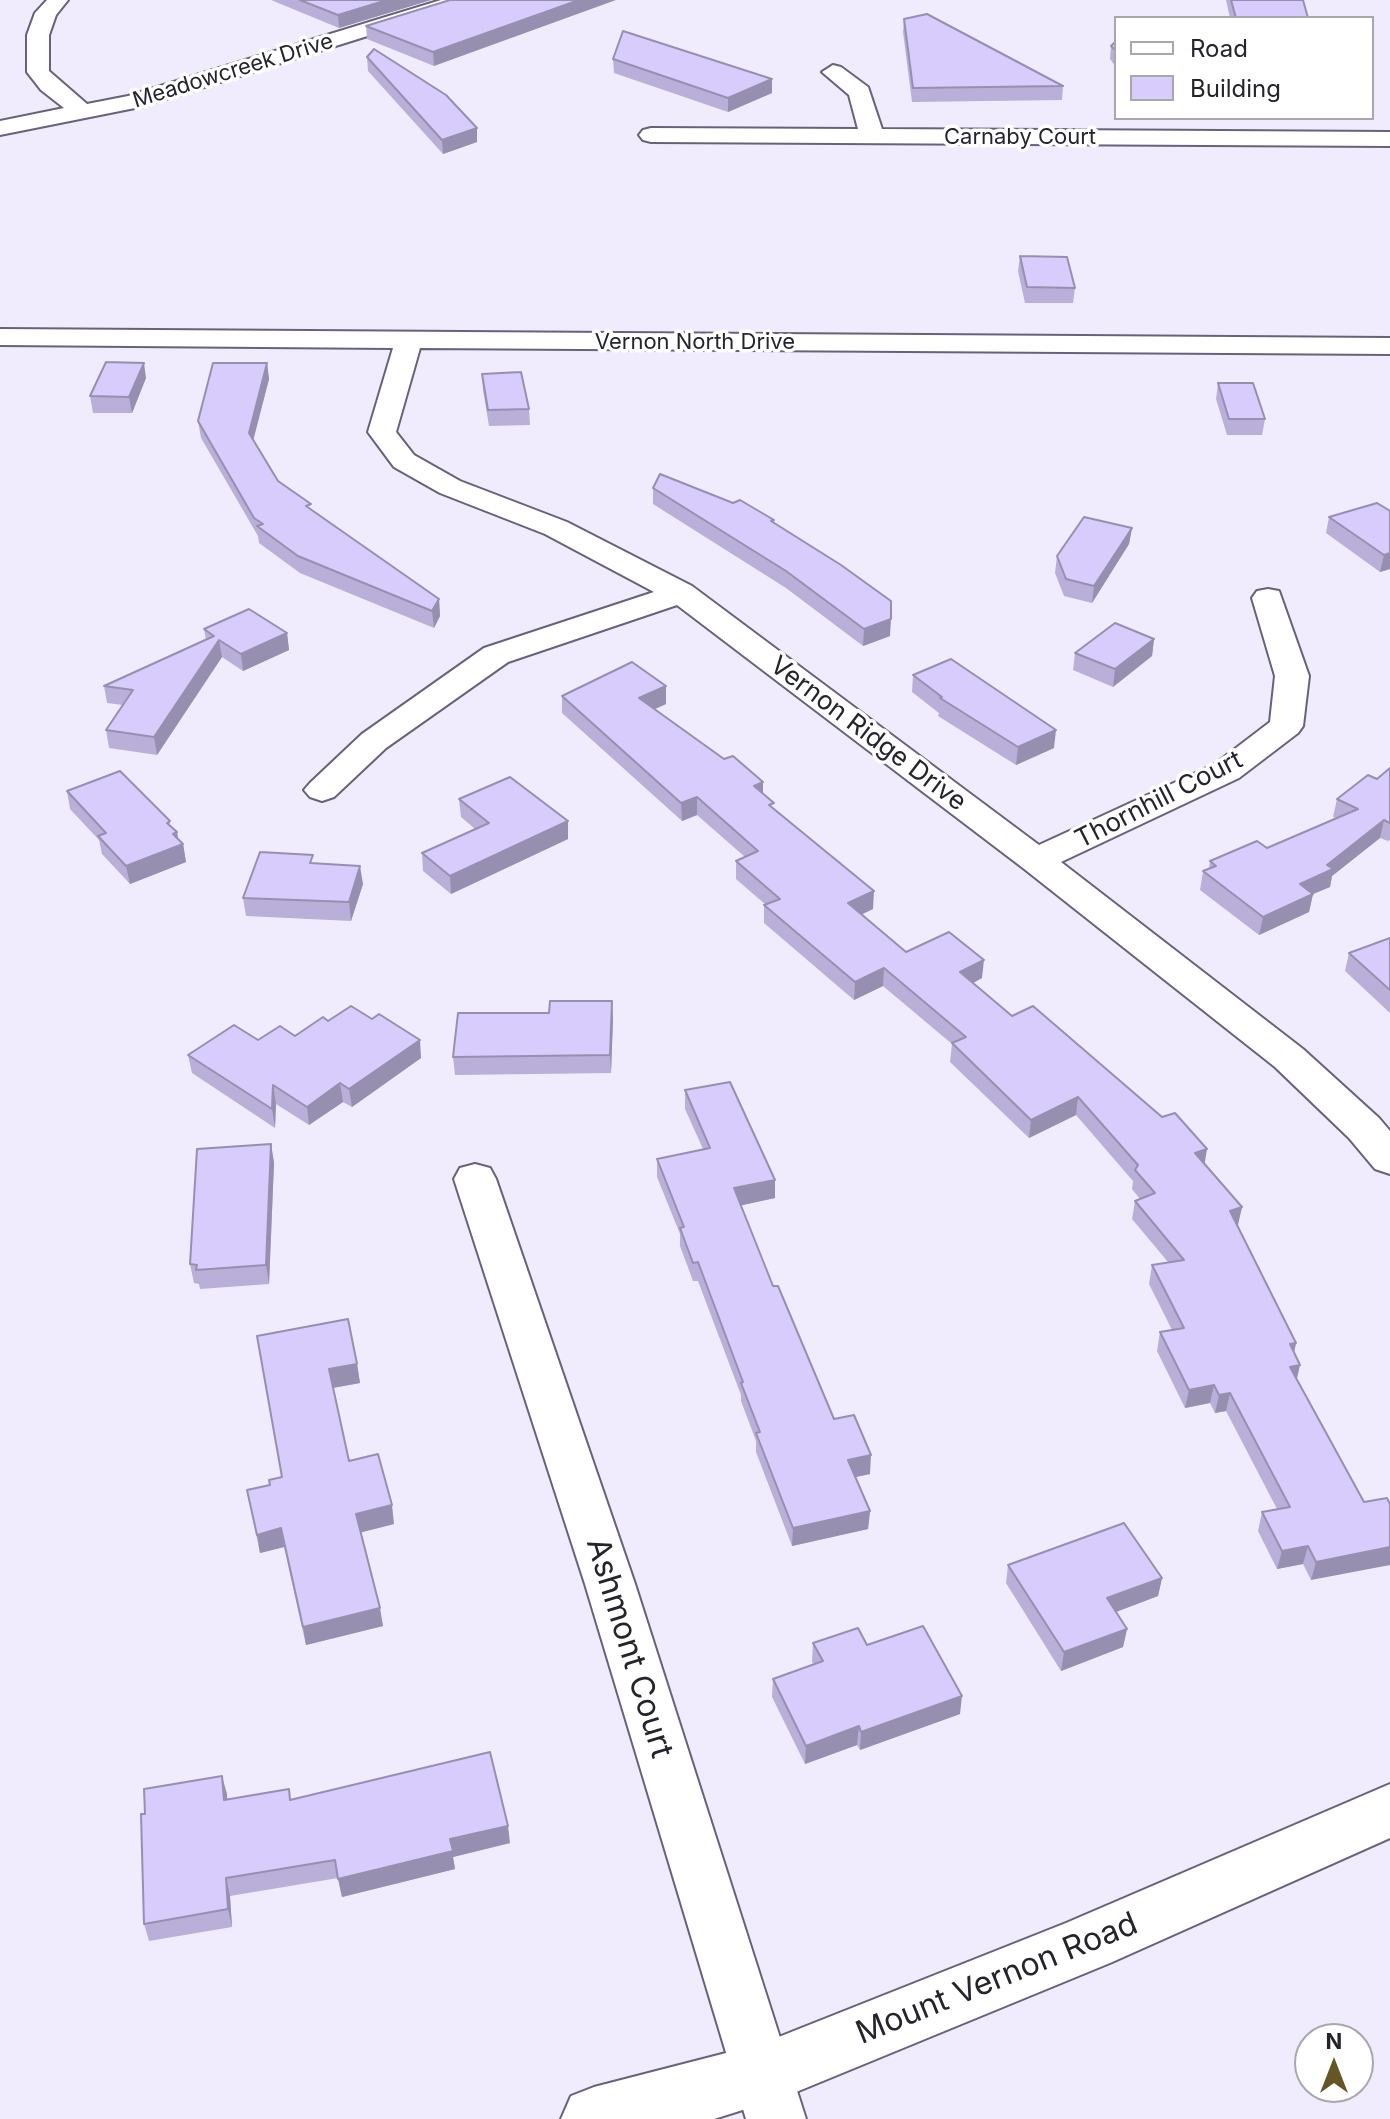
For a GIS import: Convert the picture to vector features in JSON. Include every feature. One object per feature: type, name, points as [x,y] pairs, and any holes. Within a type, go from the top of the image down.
[{"type":"main road","name":"Mount Vernon Road","points":[[594,2119],[768,2097],[1088,1943],[1390,1810]]},
{"type":"street","points":[[58,0],[46,13],[38,35],[38,72],[49,85],[83,112]]},
{"type":"street","name":"Meadowcreek Drive","points":[[0,128],[83,112],[200,83],[463,0]]},
{"type":"street","points":[[833,72],[860,92],[872,137]]},
{"type":"street","name":"Carnaby Court","points":[[651,135],[1390,139]]},
{"type":"street","name":"Vernon North Drive","points":[[0,337],[1390,346]]},
{"type":"street","name":"Vernon Ridge Drive","points":[[409,340],[382,432],[404,461],[450,487],[556,528],[681,593],[1036,860],[1289,1058],[1364,1128],[1390,1159]]},
{"type":"street","points":[[322,790],[374,741],[496,655],[681,593]]},
{"type":"street","name":"Thornhill Court","points":[[1036,860],[1227,771],[1286,726],[1292,676],[1268,598]]},
{"type":"street","name":"Ashmont Court","points":[[475,1179],[610,1584],[768,2097]]},
{"type":"building","points":[[300,0],[387,0],[338,15]]},
{"type":"building","points":[[450,0],[579,0],[433,52],[366,26]]},
{"type":"building","points":[[1231,0],[1303,0],[1307,16],[1235,16]]},
{"type":"building","points":[[927,14],[1063,86],[913,88],[904,19]]},
{"type":"building","points":[[623,31],[772,79],[728,98],[613,59]]},
{"type":"building","points":[[374,49],[446,95],[477,128],[442,140],[367,57]]},
{"type":"building","points":[[1020,256],[1067,257],[1075,288],[1027,287]]},
{"type":"building","points":[[106,362],[144,363],[129,397],[90,396]]},
{"type":"building","points":[[213,363],[267,363],[249,433],[278,481],[311,504],[306,506],[439,599],[432,611],[298,556],[257,526],[263,524],[254,518],[198,421]]},
{"type":"building","points":[[521,372],[529,409],[488,410],[482,374]]},
{"type":"building","points":[[1218,383],[1253,383],[1265,419],[1229,419]]},
{"type":"building","points":[[660,474],[733,503],[740,500],[774,520],[771,521],[891,601],[891,619],[864,629],[786,571],[653,488]]},
{"type":"building","points":[[1377,503],[1390,511],[1390,553],[1384,555],[1329,517]]},
{"type":"building","points":[[1084,517],[1132,528],[1094,586],[1066,579],[1057,556]]},
{"type":"building","points":[[249,609],[287,633],[241,654],[219,640],[154,737],[106,730],[133,690],[104,686],[214,636],[204,629]]},
{"type":"building","points":[[1115,623],[1154,639],[1115,669],[1075,653]]},
{"type":"building","points":[[951,659],[1056,730],[1018,747],[940,698],[913,675]]},
{"type":"building","points":[[632,662],[666,686],[639,698],[724,759],[733,756],[763,782],[754,786],[774,803],[769,805],[874,891],[848,903],[906,952],[949,932],[984,960],[960,972],[1012,1016],[1033,1006],[1162,1117],[1175,1113],[1207,1149],[1195,1153],[1242,1207],[1230,1211],[1296,1343],[1290,1344],[1300,1365],[1290,1367],[1364,1502],[1387,1498],[1390,1504],[1390,1547],[1316,1562],[1308,1546],[1282,1551],[1262,1512],[1290,1507],[1230,1393],[1219,1395],[1214,1385],[1189,1390],[1160,1332],[1184,1328],[1152,1265],[1184,1260],[1135,1201],[1155,1193],[1135,1170],[1138,1165],[1078,1097],[1031,1120],[952,1043],[966,1037],[884,968],[855,982],[764,905],[780,899],[736,861],[758,851],[697,797],[681,803],[562,696]]},
{"type":"building","points":[[1390,768],[1390,823],[1384,820],[1327,865],[1333,869],[1300,884],[1313,894],[1263,917],[1203,871],[1216,866],[1210,861],[1257,841],[1267,848],[1358,809],[1337,799],[1368,775],[1377,779]]},
{"type":"building","points":[[120,771],[170,821],[167,823],[177,832],[173,834],[183,844],[126,866],[98,836],[106,833],[67,791]]},
{"type":"building","points":[[510,777],[568,821],[450,876],[422,853],[489,823],[459,799]]},
{"type":"building","points":[[260,852],[313,855],[310,863],[360,866],[349,902],[243,898]]},
{"type":"building","points":[[1390,938],[1390,990],[1349,953]]},
{"type":"building","points":[[550,1001],[612,1001],[610,1055],[453,1057],[458,1013],[549,1013]]},
{"type":"building","points":[[351,1006],[372,1019],[379,1014],[420,1040],[349,1089],[340,1083],[307,1107],[273,1085],[272,1109],[188,1055],[234,1025],[258,1040],[280,1026],[295,1036],[323,1017],[328,1021]]},
{"type":"building","points":[[730,1082],[775,1180],[734,1188],[773,1286],[778,1286],[834,1419],[854,1415],[871,1455],[848,1460],[870,1511],[793,1528],[756,1433],[760,1432],[743,1382],[698,1262],[693,1263],[680,1228],[684,1227],[657,1159],[710,1148],[685,1090]]},
{"type":"building","points":[[271,1144],[266,1265],[196,1270],[197,1265],[190,1264],[197,1149]]},
{"type":"building","points":[[348,1319],[357,1364],[329,1369],[349,1461],[378,1454],[392,1505],[356,1514],[380,1608],[303,1627],[281,1528],[257,1535],[247,1490],[270,1485],[269,1480],[282,1477],[257,1336]]},
{"type":"building","points":[[1124,1523],[1162,1578],[1107,1598],[1127,1629],[1064,1652],[1008,1565]]},
{"type":"building","points":[[923,1626],[962,1696],[861,1732],[859,1726],[806,1746],[773,1679],[823,1661],[813,1643],[858,1628],[867,1645]]},
{"type":"building","points":[[490,1752],[508,1826],[450,1839],[453,1851],[338,1879],[335,1860],[226,1878],[228,1909],[144,1924],[141,1814],[145,1814],[144,1789],[222,1776],[224,1800],[289,1789],[290,1800]]}]
